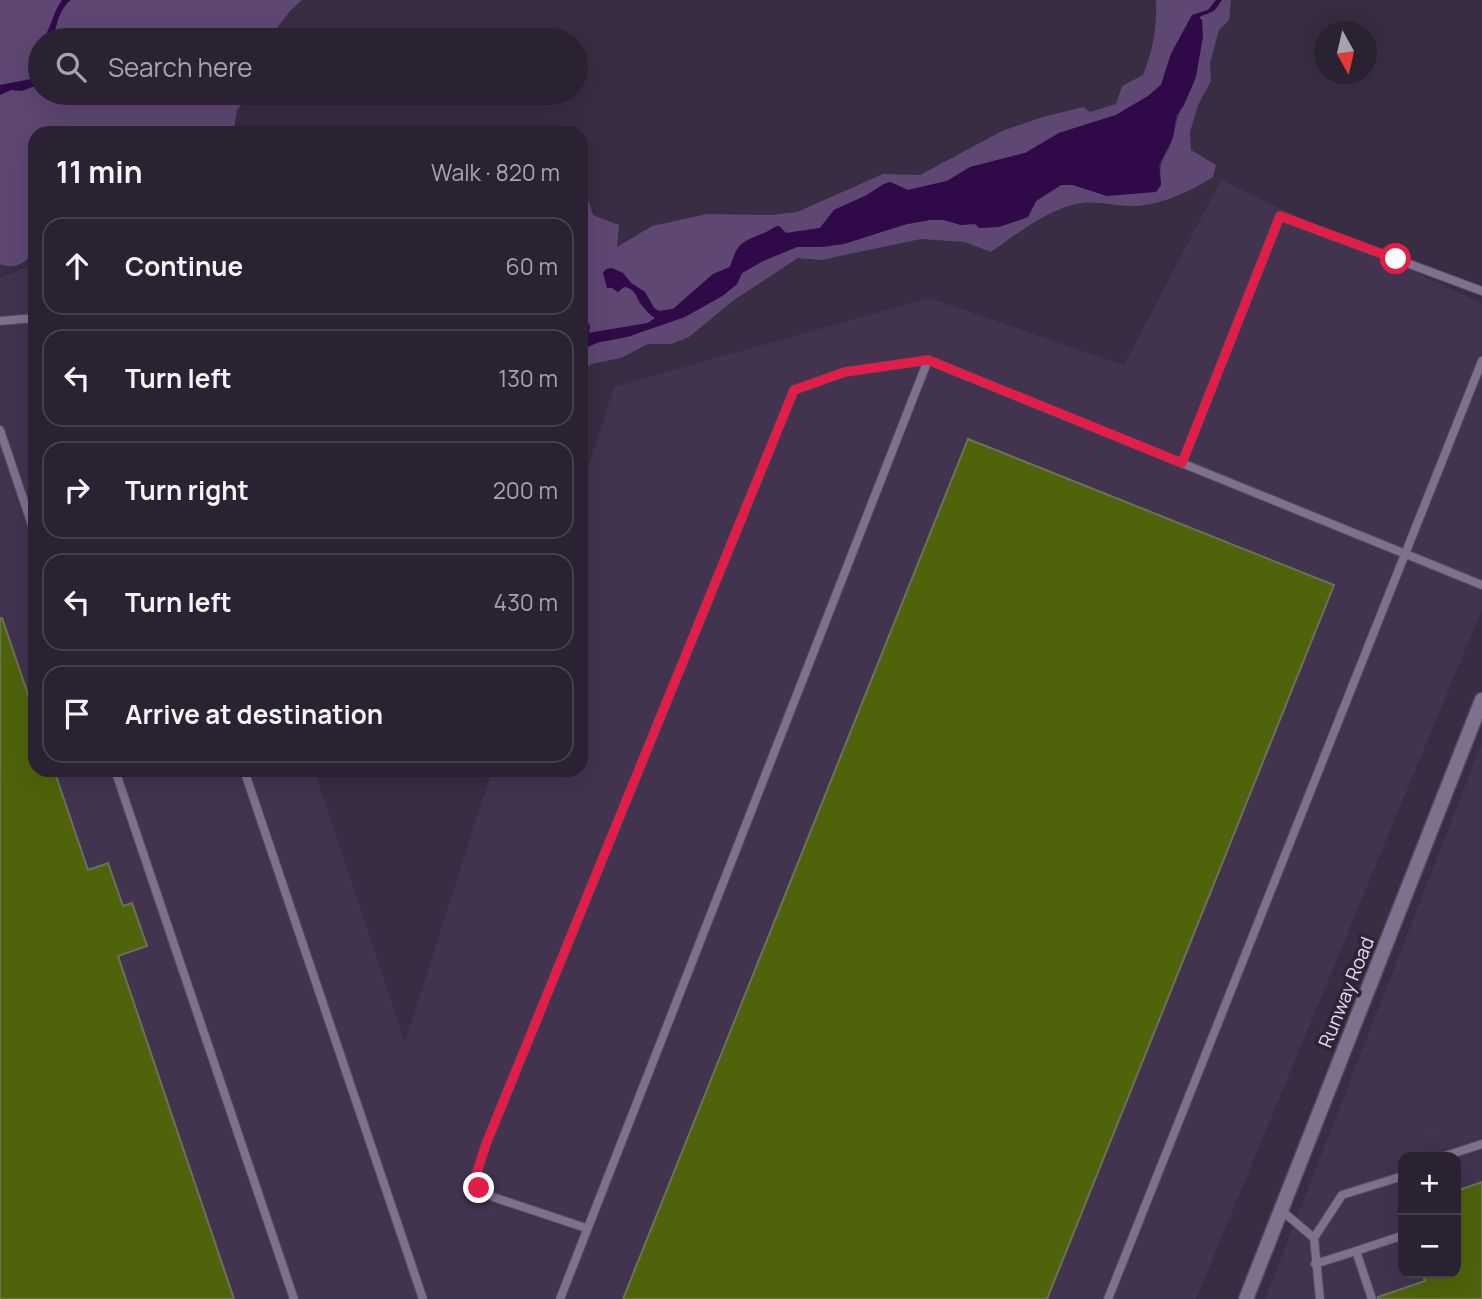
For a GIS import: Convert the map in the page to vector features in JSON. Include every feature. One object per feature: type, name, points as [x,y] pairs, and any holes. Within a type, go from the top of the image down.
[{"type":"street","name":"Runway Road","points":[[1246,1299],[1482,700]]},
{"type":"lane","points":[[1182,463],[1280,216],[1482,291]]},
{"type":"lane","points":[[0,321],[28,319]]},
{"type":"lane","points":[[560,1299],[928,360]]},
{"type":"lane","points":[[586,1228],[493,1197],[479,1188],[476,1175],[486,1144],[794,390],[845,372],[928,360],[1482,585]]},
{"type":"lane","points":[[1108,1299],[1482,361]]},
{"type":"lane","points":[[0,430],[28,513]]},
{"type":"lane","points":[[117,777],[295,1299]]},
{"type":"lane","points":[[246,777],[423,1299]]},
{"type":"lane","points":[[1457,1152],[1482,1144]]},
{"type":"lane","points":[[1320,1299],[1314,1238],[1342,1195],[1398,1178]]},
{"type":"lane","points":[[1281,1210],[1314,1238]]},
{"type":"lane","points":[[1315,1264],[1398,1237]]},
{"type":"lane","points":[[1356,1251],[1372,1299]]},
{"type":"shaded area","points":[[0,0],[302,0],[277,28],[28,28],[28,105],[241,105],[237,110],[234,126],[28,126],[28,258],[15,266],[0,264]]},
{"type":"shaded area","points":[[62,0],[71,0],[64,7],[56,28],[49,28]]},
{"type":"shaded area","points":[[1156,0],[1216,0],[1208,10],[1192,15],[1171,54],[1161,85],[1116,115],[1059,133],[1025,153],[970,167],[947,181],[908,190],[890,182],[884,184],[834,210],[820,228],[786,233],[779,226],[775,227],[741,244],[730,267],[713,274],[673,309],[659,311],[654,308],[645,292],[631,283],[623,273],[624,287],[632,289],[642,306],[656,318],[648,323],[588,333],[588,202],[593,215],[619,225],[617,247],[652,226],[707,214],[772,215],[797,212],[883,174],[920,175],[1002,131],[1083,107],[1090,112],[1116,104],[1122,86],[1143,75],[1154,38]]},
{"type":"shaded area","points":[[1216,0],[1222,0],[1214,11],[1199,17],[1202,20],[1203,36],[1196,77],[1176,116],[1173,137],[1159,165],[1161,185],[1156,192],[1107,196],[1073,185],[1061,185],[1036,201],[1028,217],[999,227],[979,228],[975,224],[961,225],[944,220],[930,220],[907,224],[844,244],[797,247],[742,273],[737,284],[724,295],[685,317],[588,347],[588,323],[589,333],[648,323],[655,318],[629,288],[624,287],[618,292],[607,288],[603,273],[606,269],[612,268],[623,273],[631,283],[645,292],[654,308],[659,311],[673,309],[713,274],[730,267],[741,245],[775,227],[779,226],[786,233],[820,228],[834,210],[884,184],[890,182],[908,190],[947,181],[970,167],[1025,153],[1059,133],[1116,115],[1161,85],[1171,54],[1192,15],[1208,10]]},
{"type":"shaded area","points":[[1222,0],[1231,0],[1229,20],[1219,30],[1210,63],[1211,81],[1198,105],[1190,132],[1191,150],[1216,165],[1213,177],[1157,203],[1130,206],[1082,203],[1058,210],[1034,222],[991,252],[964,242],[921,239],[821,260],[798,258],[734,300],[689,337],[671,344],[648,344],[621,358],[588,367],[588,346],[627,337],[646,329],[737,284],[742,273],[763,261],[797,247],[822,247],[930,220],[944,220],[961,225],[1028,217],[1036,201],[1061,185],[1073,185],[1107,196],[1161,185],[1162,163],[1184,105],[1198,17],[1214,11]]},
{"type":"shaded area","points":[[28,80],[28,89],[22,91],[11,90],[0,95],[0,85]]},
{"type":"shaded area","points":[[1221,180],[1482,304],[1482,609],[1196,1299],[0,1299],[0,278],[28,267],[28,777],[316,777],[405,1042],[490,777],[588,777],[588,468],[614,387],[929,298],[1124,365]]},
{"type":"shaded area","points":[[1482,742],[1482,1299],[1265,1299]]},
{"type":"building","points":[[968,439],[1334,585],[1047,1299],[623,1299]]},
{"type":"building","points":[[2,618],[28,694],[28,777],[56,777],[88,870],[108,863],[123,906],[132,903],[147,946],[118,956],[234,1299],[0,1299]]},
{"type":"building","points":[[1482,1182],[1482,1299],[1378,1299],[1425,1281],[1424,1278],[1461,1278],[1461,1189]]},
{"type":"route","points":[[479,1188],[476,1175],[486,1144],[794,390],[845,372],[928,360],[1182,463],[1280,216],[1396,259]]}]
